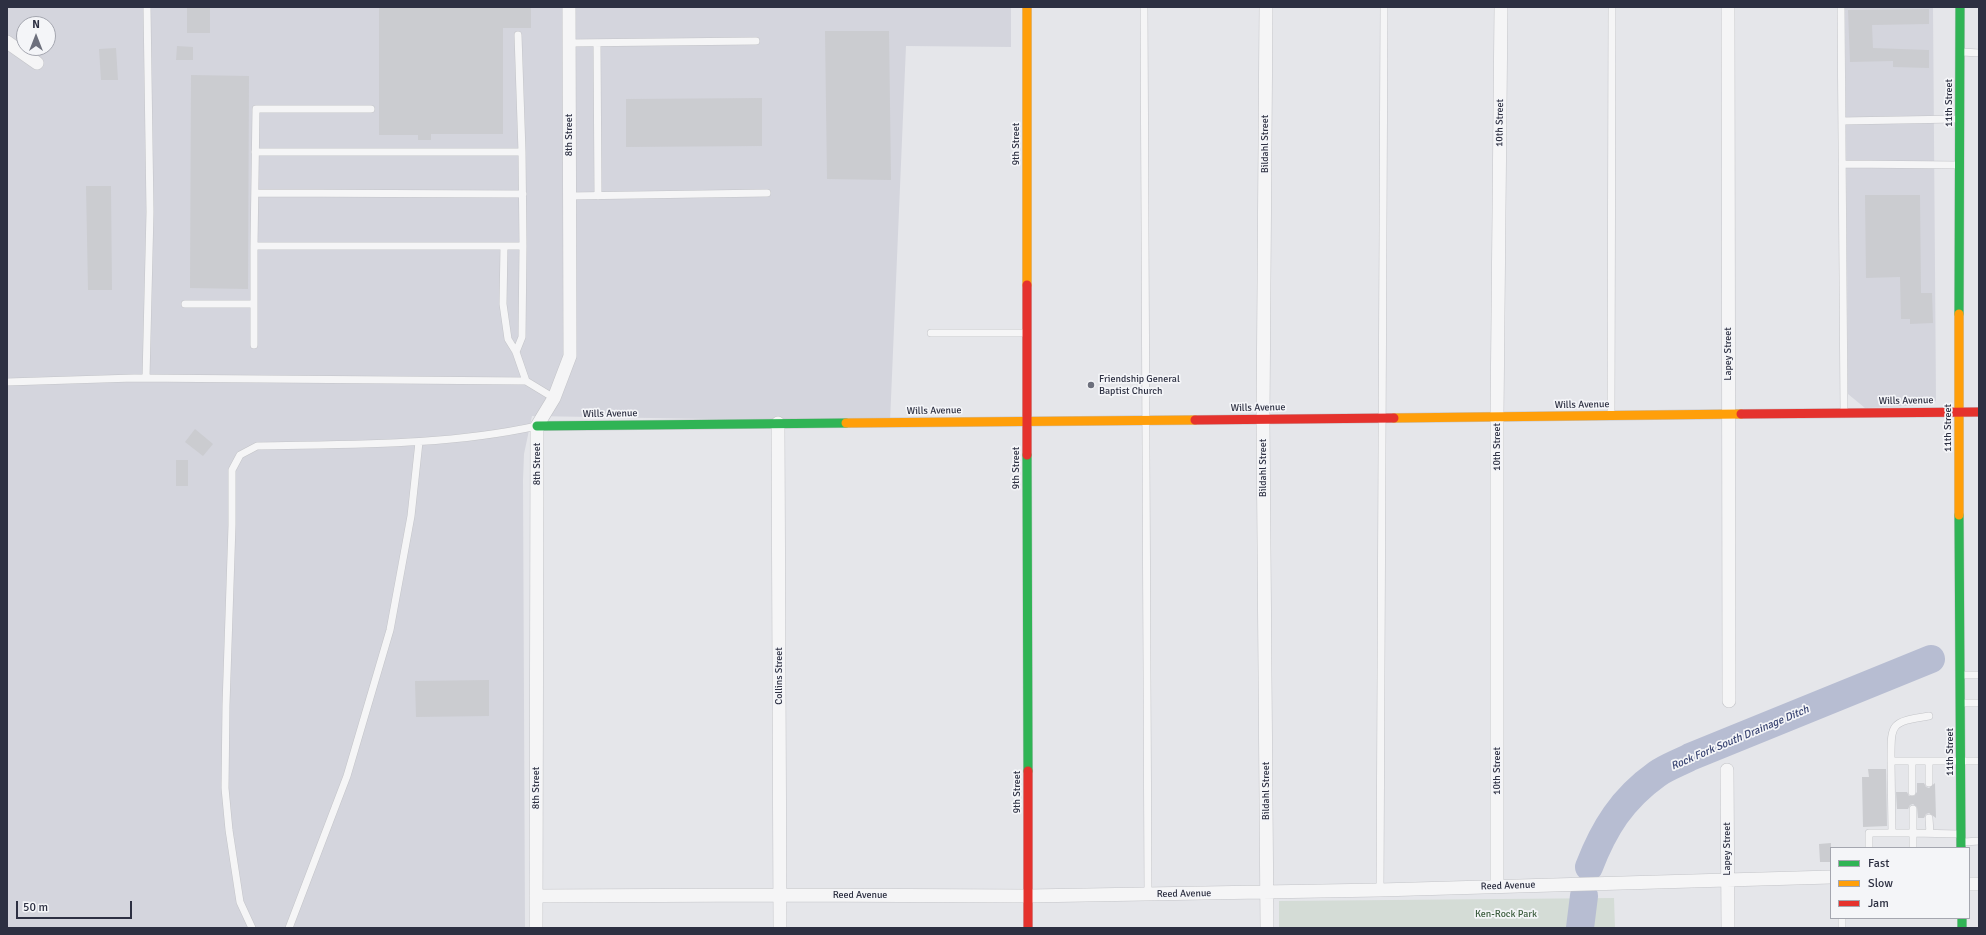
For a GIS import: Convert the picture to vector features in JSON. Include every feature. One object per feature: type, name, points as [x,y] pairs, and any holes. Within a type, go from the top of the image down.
[{"type":"street","name":"8th Street","points":[[536,928],[537,426],[554,398],[570,356],[569,7]]},
{"type":"street","name":"9th Street","points":[[1027,7],[1028,928]]},
{"type":"street","name":"Bildahl Street","points":[[1266,7],[1263,419],[1267,928]]},
{"type":"street","name":"10th Street","points":[[1497,887],[1497,416],[1501,7]]},
{"type":"street","name":"Lapey Street","points":[[1728,7],[1729,701]]},
{"type":"street","name":"11th Street","points":[[1960,7],[1959,412],[1961,841]]},
{"type":"street","points":[[7,42],[37,63]]},
{"type":"street","name":"Wills Avenue","points":[[537,426],[1979,412]]},
{"type":"street","name":"Collins Street","points":[[778,423],[780,928]]},
{"type":"street","name":"Lapey Street","points":[[1727,770],[1728,928]]},
{"type":"street","name":"Reed Avenue","points":[[536,896],[1028,896],[1380,890],[1830,877]]},
{"type":"lane","points":[[146,378],[150,212],[147,7]]},
{"type":"lane","points":[[1144,7],[1148,894]]},
{"type":"lane","points":[[1380,890],[1384,7]]},
{"type":"lane","points":[[1611,415],[1612,7]]},
{"type":"lane","points":[[1841,7],[1844,413]]},
{"type":"lane","points":[[516,352],[522,337],[523,246],[523,194],[518,35]]},
{"type":"lane","points":[[569,43],[756,41]]},
{"type":"lane","points":[[597,43],[598,196]]},
{"type":"lane","points":[[1960,52],[1979,53]]},
{"type":"lane","points":[[254,345],[256,109],[371,109]]},
{"type":"lane","points":[[1842,121],[1960,119]]},
{"type":"lane","points":[[255,152],[522,152]]},
{"type":"lane","points":[[1842,164],[1960,165]]},
{"type":"lane","points":[[570,196],[767,193]]},
{"type":"lane","points":[[255,194],[523,194]]},
{"type":"lane","points":[[254,246],[523,246]]},
{"type":"lane","points":[[504,246],[502,304],[508,339],[516,352],[526,381]]},
{"type":"lane","points":[[185,304],[254,304]]},
{"type":"lane","points":[[932,333],[1027,333]]},
{"type":"lane","points":[[7,382],[146,378],[526,381],[554,398]]},
{"type":"lane","points":[[252,928],[240,902],[229,830],[225,788],[226,705],[232,525],[232,470],[240,455],[257,446],[419,442],[499,434],[537,426]]},
{"type":"lane","points":[[289,928],[347,776],[390,630],[410,516],[419,442]]},
{"type":"lane","points":[[1960,675],[1979,675]]},
{"type":"lane","points":[[1960,703],[1979,703]]},
{"type":"lane","points":[[1892,833],[1890,761],[1891,733],[1896,725],[1907,719],[1929,716]]},
{"type":"lane","points":[[1890,761],[1979,761]]},
{"type":"lane","points":[[1912,761],[1912,792]]},
{"type":"lane","points":[[1929,761],[1929,783]]},
{"type":"lane","points":[[1912,809],[1913,847]]},
{"type":"lane","points":[[1929,818],[1930,833]]},
{"type":"lane","points":[[1869,847],[1869,833],[1930,833],[1961,841],[1979,841]]},
{"type":"shaded area","points":[[7,7],[1011,7],[1011,47],[906,46],[890,422],[532,416],[524,454],[523,480],[525,928],[7,928]]},
{"type":"shaded area","points":[[1845,7],[1933,7],[1936,401],[1926,405],[1865,408],[1848,394]]},
{"type":"green space","name":"Ken-Rock Park","points":[[1614,898],[1615,928],[1279,928],[1279,901]]},
{"type":"building","points":[[187,7],[210,7],[210,33],[187,33]]},
{"type":"building","points":[[379,7],[531,7],[531,28],[503,28],[503,134],[431,134],[431,140],[418,140],[418,135],[379,135]]},
{"type":"building","points":[[1929,9],[1929,24],[1872,25],[1873,48],[1929,50],[1929,68],[1893,67],[1893,61],[1850,62],[1848,10]]},
{"type":"building","points":[[825,31],[889,31],[891,180],[827,179]]},
{"type":"building","points":[[177,46],[193,47],[193,60],[176,60]]},
{"type":"building","points":[[116,48],[118,80],[101,80],[99,49]]},
{"type":"building","points":[[191,75],[249,76],[248,289],[190,288]]},
{"type":"building","points":[[762,98],[762,146],[626,147],[626,99]]},
{"type":"building","points":[[86,186],[111,186],[112,290],[88,290]]},
{"type":"building","points":[[1865,195],[1920,195],[1921,293],[1932,293],[1933,323],[1910,324],[1910,319],[1901,319],[1900,277],[1866,278]]},
{"type":"building","points":[[195,429],[213,444],[203,456],[185,442]]},
{"type":"building","points":[[176,460],[188,460],[188,486],[176,486]]},
{"type":"building","points":[[489,680],[489,716],[416,717],[415,681]]},
{"type":"building","points":[[1868,769],[1886,769],[1887,826],[1863,827],[1862,777],[1869,777]]},
{"type":"building","points":[[1917,783],[1924,783],[1926,787],[1929,788],[1935,783],[1936,818],[1929,813],[1926,814],[1924,818],[1918,818],[1917,807],[1913,804],[1910,805],[1908,809],[1897,809],[1896,792],[1907,792],[1909,796],[1914,796],[1917,792]]},
{"type":"building","points":[[1831,843],[1830,862],[1820,862],[1819,844]]},
{"type":"waterway","name":"Rock Fork South Drainage Ditch","points":[[1589,867],[1608,827],[1624,804],[1645,784],[1669,767],[1690,757],[1931,659]]},
{"type":"waterway","points":[[1580,928],[1584,896]]},
{"type":"traffic: fast","points":[[1959,314],[1960,7]]},
{"type":"traffic: fast","points":[[537,426],[846,423]]},
{"type":"traffic: fast","points":[[1027,455],[1028,771]]},
{"type":"traffic: fast","points":[[1959,515],[1961,847]]},
{"type":"traffic: fast","points":[[1962,919],[1962,928]]},
{"type":"traffic: slow","points":[[1027,7],[1027,285]]},
{"type":"traffic: slow","points":[[1959,314],[1959,515]]},
{"type":"traffic: slow","points":[[1394,418],[1741,414]]},
{"type":"traffic: slow","points":[[846,423],[1195,420]]},
{"type":"traffic: jam","points":[[1027,285],[1027,455]]},
{"type":"traffic: jam","points":[[1741,414],[1979,412]]},
{"type":"traffic: jam","points":[[1195,420],[1394,418]]},
{"type":"traffic: jam","points":[[1028,771],[1028,928]]},
{"type":"place","name":"Friendship General Baptist Church","points":[[1091,385]]}]
